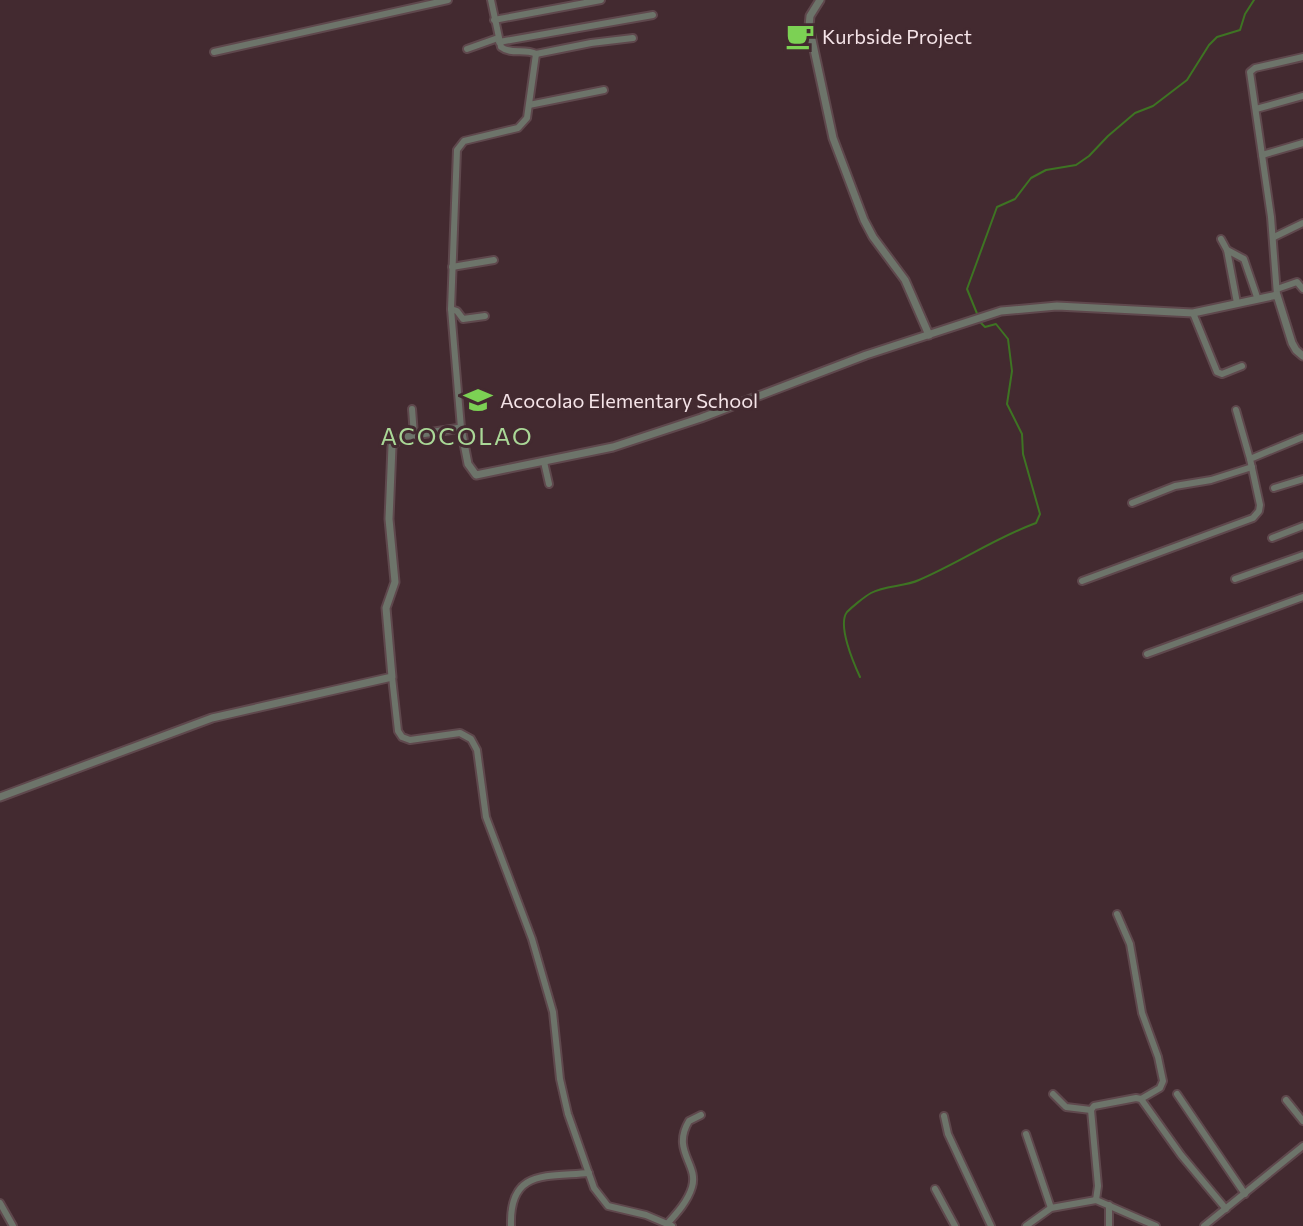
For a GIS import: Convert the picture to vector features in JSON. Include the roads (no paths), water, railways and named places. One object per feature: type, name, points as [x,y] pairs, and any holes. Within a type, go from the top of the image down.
[{"type":"street","points":[[214,52],[448,0]]},
{"type":"street","points":[[491,0],[504,50],[536,54],[633,38]]},
{"type":"street","points":[[494,20],[601,0]]},
{"type":"street","points":[[820,0],[810,16],[809,26],[833,138],[868,228],[905,280],[929,335]]},
{"type":"street","points":[[467,49],[499,40],[653,15]]},
{"type":"street","points":[[536,54],[527,118],[521,126],[464,141],[457,148],[451,309],[461,428],[466,458],[473,474],[601,450],[651,435],[984,315],[1057,306],[1193,313],[1277,292],[1297,282],[1303,289]]},
{"type":"street","points":[[1303,57],[1252,69],[1274,237],[1277,292],[1292,343],[1303,356]]},
{"type":"street","points":[[529,105],[604,90]]},
{"type":"street","points":[[1256,109],[1303,96]]},
{"type":"street","points":[[1262,155],[1303,143]]},
{"type":"street","points":[[1274,237],[1303,223]]},
{"type":"street","points":[[1221,239],[1227,250],[1237,303]]},
{"type":"street","points":[[1227,250],[1244,259],[1257,297]]},
{"type":"street","points":[[452,267],[494,260]]},
{"type":"street","points":[[451,309],[463,319],[485,316]]},
{"type":"street","points":[[1193,313],[1217,372],[1222,374],[1242,366]]},
{"type":"street","points":[[412,409],[414,435]]},
{"type":"street","points":[[1082,581],[1253,518],[1260,505],[1236,410]]},
{"type":"street","points":[[461,428],[398,438],[392,446],[389,519],[395,582],[386,613],[398,731],[410,740],[460,733],[471,739],[477,750],[486,817],[538,959],[553,1012],[560,1079],[568,1114],[594,1188],[608,1206],[646,1215],[670,1225],[692,1187],[692,1174],[681,1140],[689,1121],[701,1115]]},
{"type":"street","points":[[1250,459],[1303,437]]},
{"type":"street","points":[[544,462],[549,484]]},
{"type":"street","points":[[1132,503],[1175,486],[1211,480],[1252,467]]},
{"type":"street","points":[[1274,488],[1303,479]]},
{"type":"street","points":[[1272,538],[1303,526]]},
{"type":"street","points":[[1235,579],[1303,555]]},
{"type":"street","points":[[1147,654],[1303,597]]},
{"type":"street","points":[[0,797],[212,718],[392,677]]},
{"type":"street","points":[[1096,1200],[1098,1186],[1091,1110],[1094,1106],[1141,1099],[1160,1088],[1163,1081],[1142,1013],[1130,944],[1117,914]]},
{"type":"street","points":[[1053,1094],[1066,1107],[1091,1110]]},
{"type":"street","points":[[1177,1094],[1245,1194]]},
{"type":"street","points":[[1141,1099],[1181,1155],[1226,1209]]},
{"type":"street","points":[[1286,1100],[1303,1121]]},
{"type":"street","points":[[944,1116],[948,1134],[991,1226]]},
{"type":"street","points":[[1026,1134],[1051,1208]]},
{"type":"street","points":[[1204,1226],[1303,1146]]},
{"type":"street","points":[[511,1226],[514,1199],[526,1181],[589,1173]]},
{"type":"street","points":[[935,1189],[955,1226]]},
{"type":"street","points":[[1026,1226],[1051,1208],[1096,1200],[1156,1226]]},
{"type":"street","points":[[0,1203],[13,1226]]},
{"type":"street","points":[[1109,1205],[1109,1226]]},
{"type":"waterway","points":[[978,316],[967,289],[997,207],[1015,199],[1031,178],[1046,170],[1076,165],[1135,113],[1153,106],[1187,80],[1217,37],[1240,30],[1254,0]]},
{"type":"waterway","points":[[860,677],[845,635],[844,618],[849,610],[876,590],[919,580],[1036,523],[1040,514],[1023,454],[1022,434],[1007,404],[1012,371],[1008,339],[996,324],[985,327],[980,322]]},
{"type":"place","name":"Kurbside Project","points":[[800,36]]},
{"type":"place","name":"Acocolao Elementary School","points":[[478,400]]},
{"type":"district","name":"ACOCOLAO","points":[[457,435]]}]
